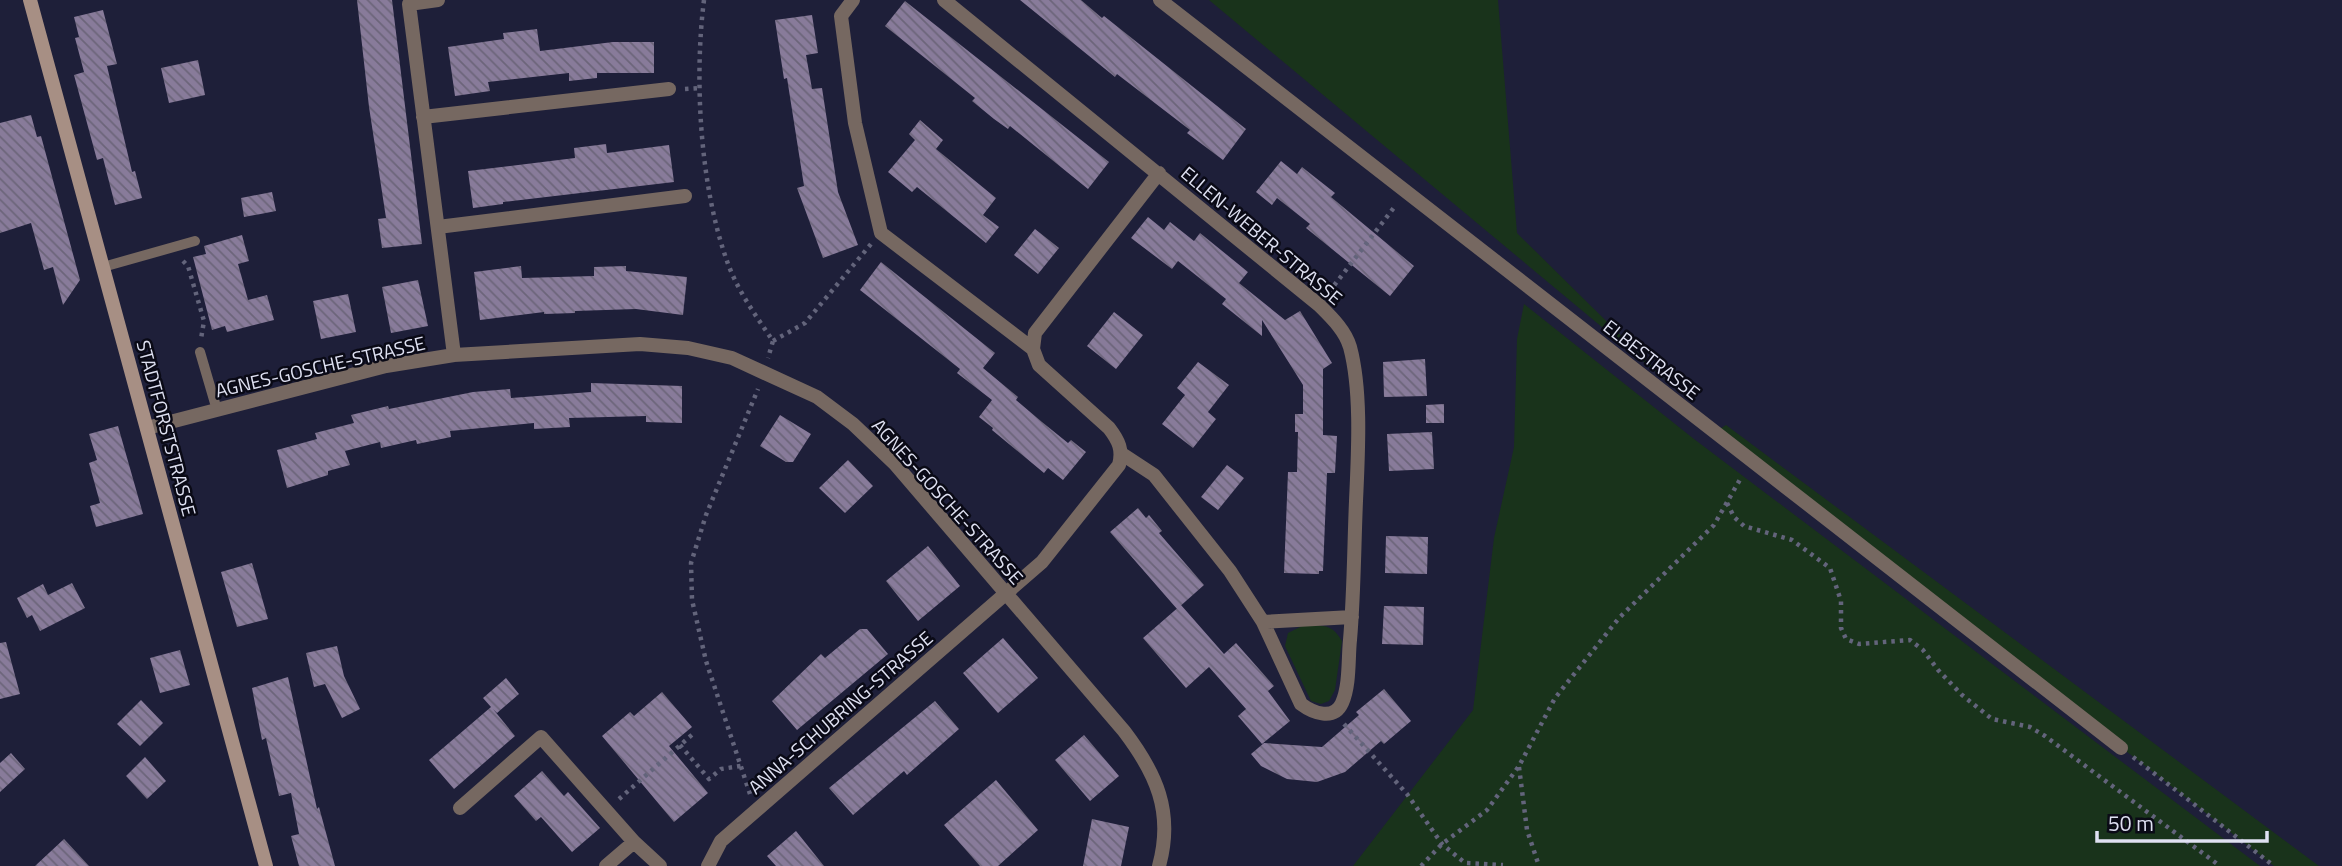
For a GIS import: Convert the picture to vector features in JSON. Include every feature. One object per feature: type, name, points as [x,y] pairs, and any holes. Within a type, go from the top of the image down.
[{"type":"main road","name":"STADTFORSTSTRASSE","points":[[30,0],[266,866]]},
{"type":"street","points":[[438,0],[408,2],[454,355]]},
{"type":"street","points":[[853,0],[841,16],[855,122],[881,233],[1033,349],[1040,365],[1109,428],[1118,440],[1122,454],[1119,465],[1055,547],[1006,593]]},
{"type":"street","name":"ELLEN-WEBER-STRASSE","points":[[944,0],[1319,305],[1338,324],[1349,344],[1354,368],[1358,451],[1352,617],[1346,681],[1341,705],[1333,712]]},
{"type":"street","name":"ELBESTRASSE","points":[[1160,0],[2121,748]]},
{"type":"street","points":[[423,117],[669,89]]},
{"type":"street","name":"ELLEN-WEBER-STRASSE","points":[[1033,349],[1035,333],[1159,173]]},
{"type":"street","points":[[438,227],[685,197]]},
{"type":"street","name":"AGNES-GOSCHE-STRASSE","points":[[147,428],[386,366],[454,355],[640,344],[688,348],[732,358],[817,397],[853,424],[895,464],[1124,731],[1153,775],[1161,799],[1164,821],[1159,866]]},
{"type":"street","points":[[1122,454],[1154,475],[1230,571],[1263,622],[1301,704],[1322,715],[1333,712]]},
{"type":"street","name":"ANNA-SCHUBRING-STRASSE","points":[[708,866],[721,841],[1006,593]]},
{"type":"street","points":[[1263,622],[1352,617]]},
{"type":"street","points":[[460,808],[541,737],[634,842],[660,866]]},
{"type":"street","points":[[606,866],[634,842]]},
{"type":"lane","points":[[103,267],[195,241]]},
{"type":"lane","points":[[200,352],[217,410]]},
{"type":"path","points":[[704,0],[700,31],[702,128],[710,192],[728,264],[750,306],[773,341]]},
{"type":"path","points":[[1319,305],[1385,220]]},
{"type":"path","points":[[755,811],[706,661],[692,600],[691,564],[706,515],[764,374],[773,341],[805,323],[881,233]]},
{"type":"path","points":[[170,248],[188,266],[199,293],[204,321],[200,352]]},
{"type":"path","points":[[1421,866],[1442,844],[1487,810],[1519,766],[1555,698],[1619,618],[1714,525],[1751,460]]},
{"type":"path","points":[[1727,503],[1734,517],[1744,526],[1792,540],[1830,568],[1841,601],[1841,628],[1846,639],[1859,644],[1910,640],[1923,649],[1938,670],[1962,695],[1993,719],[2029,727],[2045,736],[2220,866]]},
{"type":"path","points":[[1333,712],[1407,794],[1442,844],[1465,863],[1503,865]]},
{"type":"path","points":[[606,810],[694,733]]},
{"type":"path","points":[[680,745],[709,779],[721,769],[741,766]]},
{"type":"path","points":[[2121,748],[2274,866]]},
{"type":"path","points":[[1519,766],[1527,830],[1539,866]]},
{"type":"green space","points":[[1209,0],[1498,0],[1517,233],[1668,382]]},
{"type":"green space","points":[[1524,304],[1694,439],[2260,866],[1353,866],[1473,710],[1494,538],[1514,447],[1517,339]]},
{"type":"green space","points":[[1726,425],[2319,866],[2274,866],[1715,432]]},
{"type":"green space","points":[[1302,626],[1330,628],[1342,641],[1335,690],[1329,701],[1321,704],[1311,701],[1285,646],[1288,633]]},
{"type":"building","points":[[357,0],[392,0],[422,244],[382,248],[378,219],[386,218],[369,107]]},
{"type":"building","points":[[1020,0],[1081,0],[1246,129],[1223,160],[1187,133],[1190,130],[1117,74],[1115,77]]},
{"type":"building","points":[[905,1],[1109,162],[1088,189],[1010,126],[1008,129],[994,119],[972,101],[975,98],[885,26]]},
{"type":"building","points":[[103,10],[117,64],[107,66],[132,172],[135,171],[142,198],[115,205],[103,158],[97,160],[74,75],[84,72],[75,38],[79,37],[74,17]]},
{"type":"building","points":[[812,15],[818,53],[806,55],[812,89],[822,88],[838,192],[858,245],[823,258],[797,188],[804,186],[775,20]]},
{"type":"building","points":[[537,29],[540,51],[613,42],[654,42],[654,73],[597,73],[597,78],[569,81],[569,73],[488,82],[490,91],[455,96],[448,47],[504,39],[503,33]]},
{"type":"building","points":[[198,60],[205,95],[169,103],[161,68]]},
{"type":"building","points":[[31,115],[37,137],[41,136],[80,280],[63,305],[53,267],[44,270],[31,223],[0,233],[0,123]]},
{"type":"building","points":[[920,120],[943,140],[936,149],[996,198],[983,215],[999,227],[986,243],[917,187],[912,192],[888,172],[915,140],[909,134]]},
{"type":"building","points":[[606,144],[607,153],[669,145],[674,182],[503,202],[473,208],[468,171],[575,158],[574,148]]},
{"type":"building","points":[[1281,161],[1297,174],[1302,167],[1335,193],[1331,197],[1414,266],[1390,296],[1306,228],[1310,224],[1277,198],[1272,205],[1256,192]]},
{"type":"building","points":[[272,192],[276,211],[244,217],[241,198]]},
{"type":"building","points":[[1148,217],[1164,230],[1170,222],[1194,241],[1200,233],[1248,272],[1239,283],[1285,320],[1300,311],[1332,363],[1323,369],[1323,435],[1337,436],[1335,473],[1327,473],[1323,571],[1319,571],[1319,574],[1284,573],[1288,472],[1297,472],[1298,432],[1295,432],[1295,414],[1303,414],[1303,385],[1262,320],[1262,336],[1222,304],[1226,299],[1178,261],[1172,269],[1131,238]]},
{"type":"building","points":[[1035,229],[1059,248],[1038,274],[1014,255]]},
{"type":"building","points":[[242,235],[249,261],[238,264],[248,300],[267,295],[274,320],[227,332],[225,326],[212,330],[193,257],[206,254],[204,246]]},
{"type":"building","points":[[881,262],[995,353],[983,368],[1018,397],[1016,400],[1042,422],[1068,443],[1071,440],[1086,452],[1063,480],[1048,468],[1044,473],[992,430],[993,428],[979,417],[992,400],[957,373],[960,369],[860,290]]},
{"type":"building","points":[[521,266],[522,278],[594,276],[594,267],[626,266],[626,271],[687,277],[683,315],[636,309],[544,312],[480,320],[474,272]]},
{"type":"building","points":[[418,280],[428,326],[391,333],[382,287]]},
{"type":"building","points":[[348,294],[356,332],[321,339],[313,301]]},
{"type":"building","points":[[1114,312],[1143,335],[1116,369],[1087,346]]},
{"type":"building","points":[[1425,359],[1427,396],[1384,397],[1383,362]]},
{"type":"building","points":[[1198,362],[1229,385],[1208,412],[1216,419],[1193,448],[1162,424],[1185,395],[1177,388]]},
{"type":"building","points":[[591,383],[682,386],[682,423],[646,422],[646,416],[569,418],[570,427],[534,429],[534,423],[450,431],[451,437],[417,444],[416,440],[381,448],[380,442],[345,451],[350,465],[287,488],[277,450],[317,439],[315,433],[354,423],[351,415],[473,392],[510,389],[511,398],[591,392]]},
{"type":"building","points":[[1444,404],[1444,423],[1426,423],[1426,405]]},
{"type":"building","points":[[780,415],[811,434],[793,462],[786,462],[760,446]]},
{"type":"building","points":[[118,426],[143,514],[96,527],[90,506],[100,503],[89,463],[97,460],[89,434]]},
{"type":"building","points":[[1432,432],[1434,469],[1389,471],[1387,434]]},
{"type":"building","points":[[848,460],[873,486],[845,513],[819,488]]},
{"type":"building","points":[[1227,465],[1244,478],[1218,510],[1201,497]]},
{"type":"building","points":[[1138,508],[1146,518],[1149,515],[1162,531],[1159,533],[1204,585],[1177,609],[1110,532]]},
{"type":"building","points":[[1386,536],[1428,537],[1427,574],[1385,573]]},
{"type":"building","points":[[928,546],[960,586],[918,621],[886,581]]},
{"type":"building","points":[[252,563],[268,619],[237,627],[221,572]]},
{"type":"building","points":[[72,583],[85,608],[40,631],[32,615],[27,618],[17,598],[43,584],[48,595]]},
{"type":"building","points":[[1181,605],[1224,654],[1236,643],[1274,686],[1268,691],[1290,721],[1262,744],[1238,716],[1246,709],[1209,667],[1186,688],[1143,638]]},
{"type":"building","points":[[1384,606],[1424,607],[1423,645],[1382,644]]},
{"type":"building","points":[[860,629],[867,629],[888,654],[797,730],[772,701],[821,654],[825,658]]},
{"type":"building","points":[[1003,638],[1038,678],[998,713],[963,673]]},
{"type":"building","points":[[6,642],[20,694],[0,699],[0,643]]},
{"type":"building","points":[[337,646],[344,676],[360,709],[342,718],[325,684],[314,687],[306,653]]},
{"type":"building","points":[[180,650],[190,685],[160,693],[150,658]]},
{"type":"building","points":[[288,677],[317,809],[319,807],[335,866],[299,866],[291,836],[299,834],[291,793],[279,796],[266,738],[262,740],[252,688]]},
{"type":"building","points":[[506,678],[519,694],[497,713],[493,709],[515,736],[454,789],[429,760],[491,707],[483,698]]},
{"type":"building","points":[[1384,689],[1411,721],[1384,744],[1381,741],[1345,772],[1317,782],[1287,779],[1261,766],[1251,754],[1264,743],[1322,747],[1359,715],[1356,712]]},
{"type":"building","points":[[662,692],[692,727],[669,746],[708,793],[674,822],[602,736],[630,712],[634,716]]},
{"type":"building","points":[[141,700],[163,723],[140,746],[117,724]]},
{"type":"building","points":[[935,701],[959,729],[907,775],[904,771],[853,815],[829,788]]},
{"type":"building","points":[[1084,735],[1119,776],[1090,801],[1055,760]]},
{"type":"building","points":[[11,753],[25,769],[0,792],[0,763]]},
{"type":"building","points":[[145,757],[166,781],[147,799],[126,776]]},
{"type":"building","points":[[542,771],[564,796],[568,792],[600,828],[572,852],[541,817],[536,821],[514,796]]},
{"type":"building","points":[[996,780],[1038,830],[998,866],[980,866],[944,825]]},
{"type":"building","points":[[1092,819],[1129,827],[1121,866],[1083,866]]},
{"type":"building","points":[[796,831],[824,866],[776,866],[767,856]]},
{"type":"building","points":[[64,839],[89,866],[35,866]]}]
